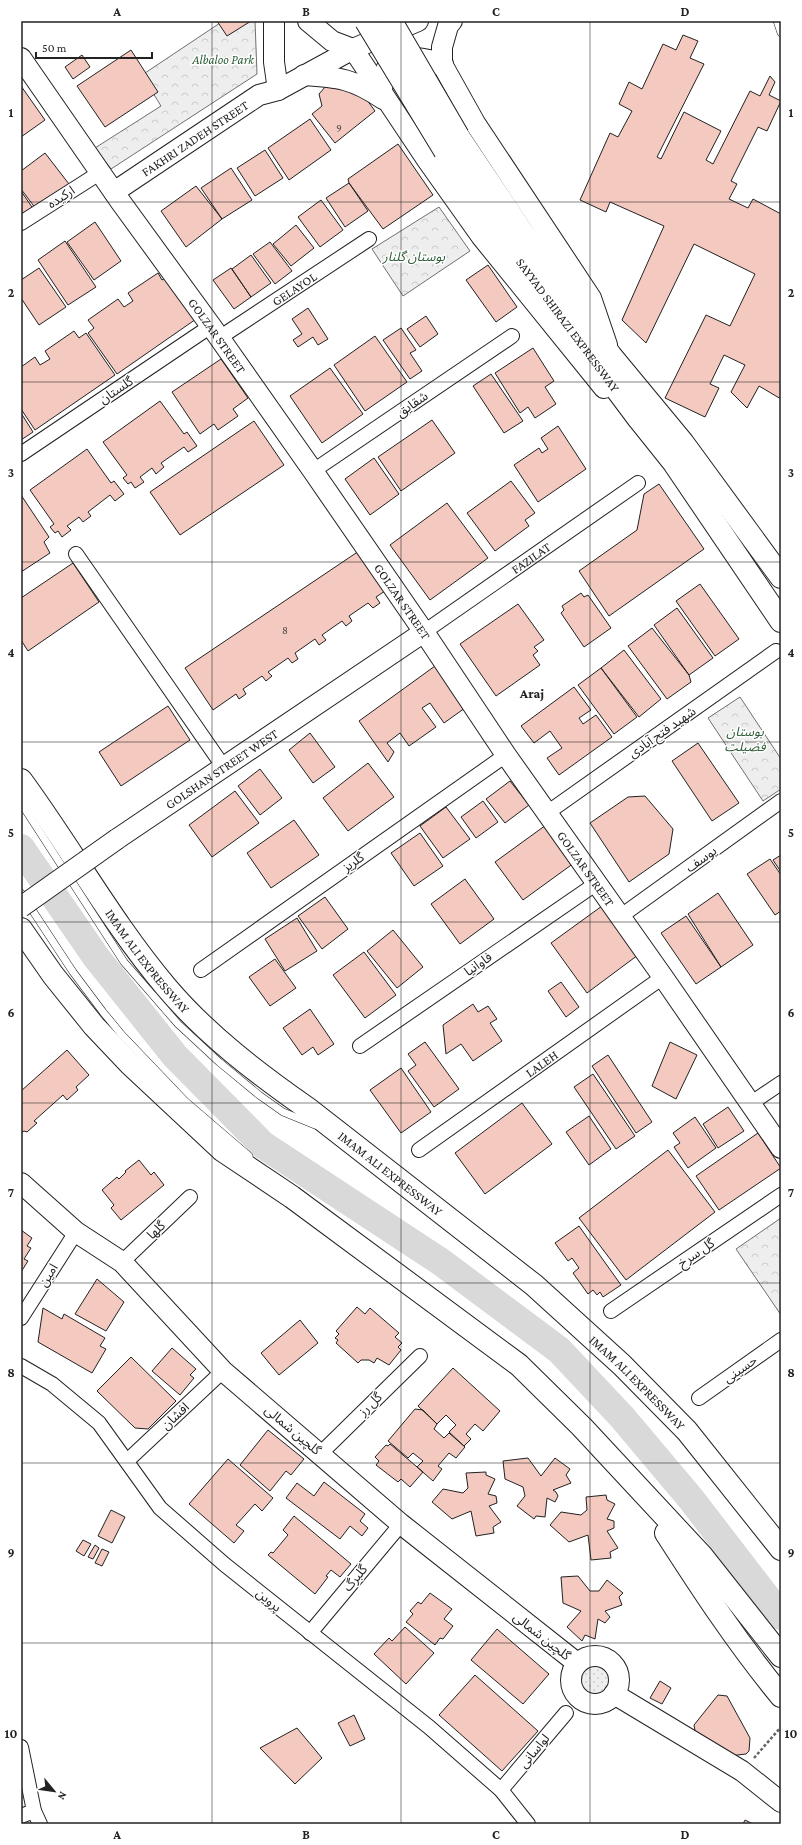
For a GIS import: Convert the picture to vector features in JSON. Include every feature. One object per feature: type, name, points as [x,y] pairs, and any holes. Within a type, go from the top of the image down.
[{"type":"highway","name":"SAYYAD SHIRAZI EXPRESSWAY","points":[[366,21],[451,144],[523,233],[611,356],[683,443],[781,577]]},
{"type":"highway","name":"SAYYAD SHIRAZI EXPRESSWAY","points":[[388,26],[451,144],[518,256],[638,418],[674,463],[781,621]]},
{"type":"highway","points":[[384,96],[389,65],[396,60],[417,58],[442,64]]},
{"type":"highway","points":[[683,443],[738,501],[781,554]]},
{"type":"highway","name":"IMAM ALI EXPRESSWAY","points":[[21,780],[130,939],[167,988],[205,1027],[239,1057],[534,1285],[622,1365],[687,1431],[781,1549]]},
{"type":"highway","points":[[21,929],[53,975],[94,1026],[130,1064],[222,1150],[292,1197],[519,1365],[582,1427],[702,1556],[781,1656]]},
{"type":"highway","points":[[634,1483],[720,1616],[752,1661],[781,1696]]},
{"type":"main road","points":[[274,21],[274,62],[278,90]]},
{"type":"main road","points":[[308,21],[332,41],[353,49],[481,236],[606,390],[638,418]]},
{"type":"main road","name":"FAKHRI ZADEH STREET","points":[[117,196],[259,95],[278,90],[353,49],[388,26],[418,21]]},
{"type":"main road","points":[[452,21],[448,26],[442,47],[442,64],[475,123],[591,298],[611,356]]},
{"type":"main road","name":"GOLZAR STREET","points":[[21,58],[100,172],[313,471],[424,632],[506,755],[621,916],[781,1148]]},
{"type":"main road","points":[[304,75],[330,76],[349,80],[384,96]]},
{"type":"main road","name":"GOLSHAN STREET WEST","points":[[21,906],[223,766],[424,632]]},
{"type":"main road","name":"گلچین شمالی","points":[[21,1183],[76,1232],[122,1262],[223,1371],[321,1453],[401,1524],[577,1663]]},
{"type":"main road","points":[[597,1656],[610,1661],[618,1673],[618,1688],[614,1694],[609,1699],[597,1704],[579,1698],[572,1687],[571,1681],[573,1669],[577,1663],[583,1659],[597,1656]]},
{"type":"main road","points":[[614,1694],[742,1771],[781,1802]]},
{"type":"street","name":"ارکیده","points":[[21,223],[100,172]]},
{"type":"street","name":"GELAYOL","points":[[215,332],[369,239]]},
{"type":"street","name":"گلستان","points":[[21,454],[215,332]]},
{"type":"street","name":"شقایق","points":[[313,471],[512,336]]},
{"type":"street","name":"FAZILAT","points":[[424,632],[638,483]]},
{"type":"street","points":[[76,554],[223,766]]},
{"type":"street","name":"شهید فتح آبادی","points":[[547,813],[776,651]]},
{"type":"street","name":"گلریز","points":[[201,970],[506,755]]},
{"type":"street","name":"یوسف","points":[[621,916],[781,801]]},
{"type":"street","name":"فاوانیا","points":[[360,1046],[597,883]]},
{"type":"street","name":"LALEH","points":[[419,1150],[663,977]]},
{"type":"street","points":[[750,1104],[781,1083]]},
{"type":"street","name":"گل سرخ","points":[[611,1311],[781,1195]]},
{"type":"street","name":"گلها","points":[[122,1262],[190,1197]]},
{"type":"street","name":"امین","points":[[21,1318],[76,1232]]},
{"type":"street","name":"حسینی","points":[[699,1398],[781,1340]]},
{"type":"street","name":"گل رز","points":[[321,1453],[420,1356]]},
{"type":"street","name":"پروین","points":[[21,1366],[52,1384],[98,1423],[160,1508],[224,1564],[428,1728],[501,1790],[528,1824]]},
{"type":"street","name":"افشان","points":[[127,1461],[223,1371]]},
{"type":"street","name":"گلبرگ","points":[[310,1633],[401,1524]]},
{"type":"street","name":"لواسانی","points":[[501,1790],[566,1713]]},
{"type":"street","points":[[21,1747],[32,1817]]},
{"type":"lane","points":[[777,21],[781,32]]},
{"type":"lane","points":[[21,803],[120,956],[178,1024],[219,1062],[283,1112],[345,1138]]},
{"type":"lane","points":[[21,893],[73,972],[122,1035],[185,1101],[292,1197]]},
{"type":"path","points":[[750,1763],[781,1727]]},
{"type":"green space","name":"Albaloo Park","points":[[223,21],[255,21],[257,74],[111,169],[95,148],[161,106],[142,75]]},
{"type":"green space","name":"بوستان گلنار","points":[[439,207],[470,251],[403,296],[372,249]]},
{"type":"green space","name":"بوستان فضیلت","points":[[740,697],[781,759],[781,789],[763,801],[708,718]]},
{"type":"green space","points":[[781,1218],[781,1315],[736,1249]]},
{"type":"green space","points":[[595,1660],[609,1666],[615,1680],[609,1694],[595,1700],[581,1694],[575,1680],[581,1666]]},
{"type":"building","points":[[217,21],[251,21],[227,36]]},
{"type":"building","points":[[683,35],[698,41],[690,58],[704,64],[657,157],[661,159],[684,112],[721,131],[706,160],[713,164],[750,91],[760,96],[770,76],[775,82],[769,95],[781,101],[767,131],[758,127],[731,181],[737,184],[729,199],[748,208],[753,199],[781,214],[781,399],[759,386],[747,408],[731,392],[745,365],[724,355],[710,384],[719,388],[705,417],[665,398],[706,315],[730,326],[755,274],[694,244],[646,343],[622,320],[664,226],[610,202],[606,212],[580,200],[610,133],[618,137],[632,111],[619,104],[629,82],[642,89],[663,44],[676,50]]},
{"type":"building","points":[[131,50],[158,92],[105,127],[77,86]]},
{"type":"building","points":[[82,55],[90,67],[73,79],[65,67]]},
{"type":"building","points":[[21,86],[45,120],[21,137]]},
{"type":"building","points":[[326,86],[361,92],[375,111],[335,143],[312,114],[322,106],[319,94]]},
{"type":"building","points":[[310,119],[331,150],[289,180],[268,148]]},
{"type":"building","points":[[398,144],[433,195],[383,229],[349,183],[348,179]]},
{"type":"building","points":[[265,150],[283,178],[255,196],[237,168]]},
{"type":"building","points":[[45,153],[69,184],[36,209],[21,189],[21,171]]},
{"type":"building","points":[[231,168],[252,200],[222,219],[201,188]]},
{"type":"building","points":[[349,183],[368,211],[345,227],[326,198]]},
{"type":"building","points":[[196,186],[222,219],[186,247],[161,211]]},
{"type":"building","points":[[21,191],[34,210],[21,219]]},
{"type":"building","points":[[321,200],[343,230],[320,247],[298,217]]},
{"type":"building","points":[[95,222],[121,261],[94,280],[67,242]]},
{"type":"building","points":[[296,225],[314,248],[291,266],[273,244]]},
{"type":"building","points":[[65,241],[96,287],[68,305],[38,260]]},
{"type":"building","points":[[270,242],[292,271],[275,284],[253,254]]},
{"type":"building","points":[[251,255],[271,283],[251,297],[232,269]]},
{"type":"building","points":[[488,265],[517,307],[496,322],[466,280]]},
{"type":"building","points":[[39,268],[66,307],[39,325],[21,298],[21,280]]},
{"type":"building","points":[[231,268],[251,297],[234,309],[213,280]]},
{"type":"building","points":[[158,273],[162,280],[170,275],[199,317],[117,374],[88,333],[94,328],[88,320],[118,299],[124,307],[133,301],[128,293]]},
{"type":"building","points":[[308,308],[328,339],[318,345],[313,337],[298,347],[293,340],[302,334],[292,319]]},
{"type":"building","points":[[426,316],[438,334],[420,347],[407,329]]},
{"type":"building","points":[[401,328],[416,350],[410,353],[422,371],[410,379],[383,340]]},
{"type":"building","points":[[74,331],[79,338],[86,333],[115,375],[35,430],[21,409],[21,367],[35,357],[40,365],[50,359],[45,351]]},
{"type":"building","points":[[375,336],[407,382],[365,411],[334,365]]},
{"type":"building","points":[[533,348],[554,381],[545,387],[556,404],[535,418],[528,407],[520,413],[495,373]]},
{"type":"building","points":[[221,359],[248,398],[233,409],[238,416],[218,430],[214,424],[200,434],[172,392]]},
{"type":"building","points":[[330,368],[363,414],[322,443],[290,396]]},
{"type":"building","points":[[491,374],[523,421],[504,433],[473,386]]},
{"type":"building","points":[[160,401],[184,434],[187,432],[197,446],[188,452],[184,447],[161,463],[164,467],[156,474],[152,468],[140,477],[144,482],[135,488],[131,482],[128,484],[123,478],[127,475],[103,442]]},
{"type":"building","points":[[21,413],[33,432],[21,440]]},
{"type":"building","points":[[432,420],[455,453],[401,491],[378,457]]},
{"type":"building","points":[[254,421],[284,465],[180,535],[150,492]]},
{"type":"building","points":[[558,426],[586,469],[538,502],[514,465],[539,448],[542,453],[548,449],[541,438]]},
{"type":"building","points":[[87,449],[111,483],[114,481],[124,494],[115,501],[110,495],[88,512],[91,516],[83,522],[79,517],[67,526],[71,530],[62,537],[58,531],[55,533],[50,527],[54,524],[30,490]]},
{"type":"building","points":[[374,458],[399,494],[370,515],[345,479]]},
{"type":"building","points":[[511,481],[535,513],[525,520],[529,526],[495,551],[467,513]]},
{"type":"building","points":[[659,484],[704,549],[609,616],[579,571],[637,530],[644,494]]},
{"type":"building","points":[[21,495],[49,537],[44,542],[50,553],[21,572]]},
{"type":"building","points":[[447,503],[488,558],[430,600],[390,545]]},
{"type":"building","points":[[359,551],[385,591],[376,597],[380,603],[373,608],[368,603],[349,616],[352,621],[346,626],[342,621],[322,635],[326,640],[319,645],[315,639],[295,653],[298,659],[292,663],[288,658],[268,672],[272,676],[266,681],[262,676],[243,689],[246,694],[239,699],[236,694],[213,710],[185,668]]},
{"type":"building","points":[[73,563],[99,602],[28,651],[21,640],[21,598]]},
{"type":"building","points":[[700,584],[739,639],[715,656],[676,601]]},
{"type":"building","points":[[581,593],[584,597],[588,595],[611,628],[584,647],[561,613],[564,610],[562,606]]},
{"type":"building","points":[[518,604],[544,640],[534,647],[538,651],[533,655],[540,665],[496,696],[460,644]]},
{"type":"building","points":[[677,608],[713,658],[689,675],[654,625]]},
{"type":"building","points":[[652,628],[689,675],[691,682],[667,699],[628,646]]},
{"type":"building","points":[[624,650],[661,699],[639,717],[601,668]]},
{"type":"building","points":[[435,666],[465,708],[444,723],[430,703],[422,708],[436,727],[409,746],[400,733],[387,743],[394,752],[388,762],[359,721]]},
{"type":"building","points":[[601,668],[637,717],[614,734],[578,685]]},
{"type":"building","points":[[574,687],[591,710],[579,718],[583,724],[596,715],[612,737],[559,775],[547,758],[562,748],[550,731],[534,743],[521,726]]},
{"type":"building","points":[[168,706],[190,740],[121,786],[99,752]]},
{"type":"building","points":[[310,733],[335,767],[313,783],[289,750]]},
{"type":"building","points":[[698,743],[739,803],[712,821],[672,761]]},
{"type":"building","points":[[368,763],[394,797],[348,831],[323,798]]},
{"type":"building","points":[[260,769],[282,798],[260,815],[238,786]]},
{"type":"building","points":[[510,781],[529,805],[505,823],[486,799]]},
{"type":"building","points":[[235,791],[259,823],[212,857],[189,825]]},
{"type":"building","points":[[645,796],[673,829],[669,854],[629,882],[590,823],[628,797]]},
{"type":"building","points":[[483,801],[498,822],[476,838],[461,817]]},
{"type":"building","points":[[446,807],[470,839],[443,858],[420,826]]},
{"type":"building","points":[[294,820],[319,855],[271,888],[247,853]]},
{"type":"building","points":[[546,825],[574,863],[523,900],[495,862]]},
{"type":"building","points":[[420,833],[443,866],[414,886],[391,853]]},
{"type":"building","points":[[781,855],[781,872],[773,860]]},
{"type":"building","points":[[770,859],[781,875],[781,911],[775,915],[747,874]]},
{"type":"building","points":[[465,879],[494,919],[460,944],[431,904]]},
{"type":"building","points":[[718,893],[753,945],[721,967],[688,914]]},
{"type":"building","points":[[325,897],[348,929],[322,949],[298,916]]},
{"type":"building","points":[[602,906],[638,955],[587,993],[551,943]]},
{"type":"building","points":[[686,916],[721,967],[696,984],[661,933]]},
{"type":"building","points":[[297,918],[317,951],[285,971],[265,939]]},
{"type":"building","points":[[393,930],[423,967],[397,988],[367,951]]},
{"type":"building","points":[[364,952],[396,995],[365,1018],[333,975]]},
{"type":"building","points":[[275,959],[296,988],[270,1006],[249,977]]},
{"type":"building","points":[[561,982],[579,1007],[566,1017],[548,991]]},
{"type":"building","points":[[473,1004],[478,1012],[488,1006],[497,1019],[490,1023],[502,1041],[473,1061],[461,1044],[446,1054],[443,1025]]},
{"type":"building","points":[[310,1009],[334,1044],[318,1055],[313,1047],[302,1055],[283,1028]]},
{"type":"building","points":[[425,1042],[459,1089],[434,1107],[408,1071],[416,1065],[408,1054]]},
{"type":"building","points":[[670,1042],[697,1055],[676,1099],[652,1086]]},
{"type":"building","points":[[67,1050],[89,1075],[76,1087],[78,1090],[67,1100],[63,1095],[34,1121],[37,1123],[27,1132],[24,1131],[21,1133],[21,1091]]},
{"type":"building","points":[[608,1055],[652,1122],[636,1133],[592,1066]]},
{"type":"building","points":[[401,1068],[431,1112],[401,1133],[370,1090]]},
{"type":"building","points":[[593,1074],[635,1136],[616,1149],[574,1087]]},
{"type":"building","points":[[522,1103],[552,1144],[485,1194],[455,1153]]},
{"type":"building","points":[[728,1107],[744,1131],[718,1148],[703,1124]]},
{"type":"building","points":[[589,1116],[611,1149],[589,1165],[566,1132]]},
{"type":"building","points":[[695,1117],[716,1148],[688,1168],[674,1147],[680,1143],[673,1133]]},
{"type":"building","points":[[758,1133],[781,1168],[719,1210],[696,1176]]},
{"type":"building","points":[[668,1150],[715,1212],[626,1280],[579,1218]]},
{"type":"building","points":[[139,1160],[151,1175],[154,1172],[164,1185],[121,1220],[111,1208],[114,1205],[102,1190],[117,1177],[119,1179],[126,1172],[125,1171]]},
{"type":"building","points":[[579,1226],[621,1285],[603,1297],[600,1292],[597,1295],[593,1290],[588,1294],[573,1273],[579,1268],[572,1258],[568,1261],[555,1243]]},
{"type":"building","points":[[21,1230],[32,1238],[27,1246],[31,1248],[24,1259],[28,1261],[21,1272]]},
{"type":"building","points":[[97,1279],[124,1302],[106,1331],[75,1314]]},
{"type":"building","points":[[357,1307],[365,1314],[370,1308],[399,1333],[395,1337],[402,1343],[398,1347],[401,1350],[389,1365],[377,1358],[374,1363],[369,1360],[361,1360],[358,1363],[336,1343],[338,1340],[335,1338],[339,1334],[336,1331]]},
{"type":"building","points":[[43,1308],[62,1319],[64,1314],[105,1338],[100,1346],[106,1349],[92,1373],[38,1342]]},
{"type":"building","points":[[300,1320],[318,1343],[279,1375],[261,1353]]},
{"type":"building","points":[[172,1348],[196,1369],[190,1375],[194,1378],[180,1395],[152,1371]]},
{"type":"building","points":[[131,1357],[176,1401],[148,1429],[135,1428],[97,1391]]},
{"type":"building","points":[[453,1368],[500,1411],[483,1431],[475,1424],[466,1434],[471,1439],[464,1446],[449,1432],[456,1425],[446,1415],[437,1424],[418,1406]]},
{"type":"building","points":[[415,1409],[423,1410],[437,1424],[434,1429],[444,1438],[449,1433],[465,1447],[456,1458],[449,1453],[438,1466],[442,1469],[433,1481],[417,1467],[423,1461],[413,1453],[408,1458],[388,1441]]},
{"type":"building","points":[[268,1430],[304,1459],[291,1475],[286,1471],[270,1491],[240,1465]]},
{"type":"building","points":[[390,1444],[423,1472],[410,1487],[401,1479],[398,1482],[376,1465],[379,1461],[375,1457],[386,1445],[388,1446]]},
{"type":"building","points":[[528,1458],[541,1476],[555,1458],[570,1469],[566,1475],[571,1483],[553,1490],[558,1496],[555,1502],[547,1498],[545,1517],[536,1516],[534,1519],[517,1506],[525,1496],[523,1487],[505,1479],[503,1461]]},
{"type":"building","points":[[228,1459],[273,1498],[262,1511],[255,1504],[236,1525],[244,1531],[234,1543],[189,1504]]},
{"type":"building","points":[[486,1472],[486,1475],[495,1479],[488,1494],[496,1496],[497,1503],[489,1506],[501,1522],[493,1527],[494,1533],[476,1536],[471,1511],[452,1519],[432,1502],[443,1489],[463,1493],[468,1488],[466,1473]]},
{"type":"building","points":[[324,1482],[365,1514],[360,1521],[368,1528],[362,1536],[350,1526],[340,1539],[286,1498],[297,1483],[314,1496]]},
{"type":"building","points":[[606,1495],[607,1500],[615,1504],[607,1519],[614,1521],[614,1528],[607,1531],[618,1548],[610,1552],[611,1558],[591,1560],[588,1535],[569,1542],[550,1525],[561,1512],[581,1515],[587,1510],[586,1497]]},
{"type":"building","points":[[111,1510],[125,1517],[112,1543],[98,1536]]},
{"type":"building","points":[[294,1516],[351,1564],[340,1577],[331,1570],[326,1576],[328,1577],[315,1594],[268,1555],[271,1552],[273,1553],[288,1535],[283,1530]]},
{"type":"building","points":[[83,1540],[91,1544],[84,1556],[76,1551]]},
{"type":"building","points":[[95,1545],[99,1548],[93,1559],[88,1557]]},
{"type":"building","points":[[102,1549],[109,1552],[102,1566],[95,1563]]},
{"type":"building","points":[[578,1576],[590,1591],[599,1591],[607,1580],[623,1593],[619,1597],[622,1605],[605,1611],[610,1617],[605,1623],[598,1619],[595,1639],[585,1635],[582,1641],[567,1627],[581,1611],[563,1603],[561,1577]]},
{"type":"building","points":[[430,1593],[452,1609],[444,1619],[453,1626],[443,1639],[440,1638],[435,1645],[406,1622],[413,1614],[410,1611],[418,1602],[421,1604]]},
{"type":"building","points":[[405,1627],[434,1653],[406,1684],[374,1654],[389,1638],[392,1641]]},
{"type":"building","points":[[497,1629],[549,1674],[523,1704],[471,1660]]},
{"type":"building","points":[[475,1675],[538,1731],[502,1771],[439,1715]]},
{"type":"building","points":[[660,1681],[671,1688],[662,1704],[650,1698]]},
{"type":"building","points":[[718,1695],[727,1696],[750,1738],[749,1751],[746,1754],[729,1756],[696,1736],[694,1725]]},
{"type":"building","points":[[354,1715],[365,1739],[350,1746],[338,1723]]},
{"type":"building","points":[[297,1728],[322,1758],[295,1784],[260,1748]]},
{"type":"building","points":[[745,1820],[753,1824],[743,1824]]},
{"type":"waterway","points":[[21,848],[96,957],[175,1056],[263,1145],[441,1262],[559,1350],[622,1417],[691,1499],[781,1616]]},
{"type":"district","name":"Araj","points":[[532,693]]}]
